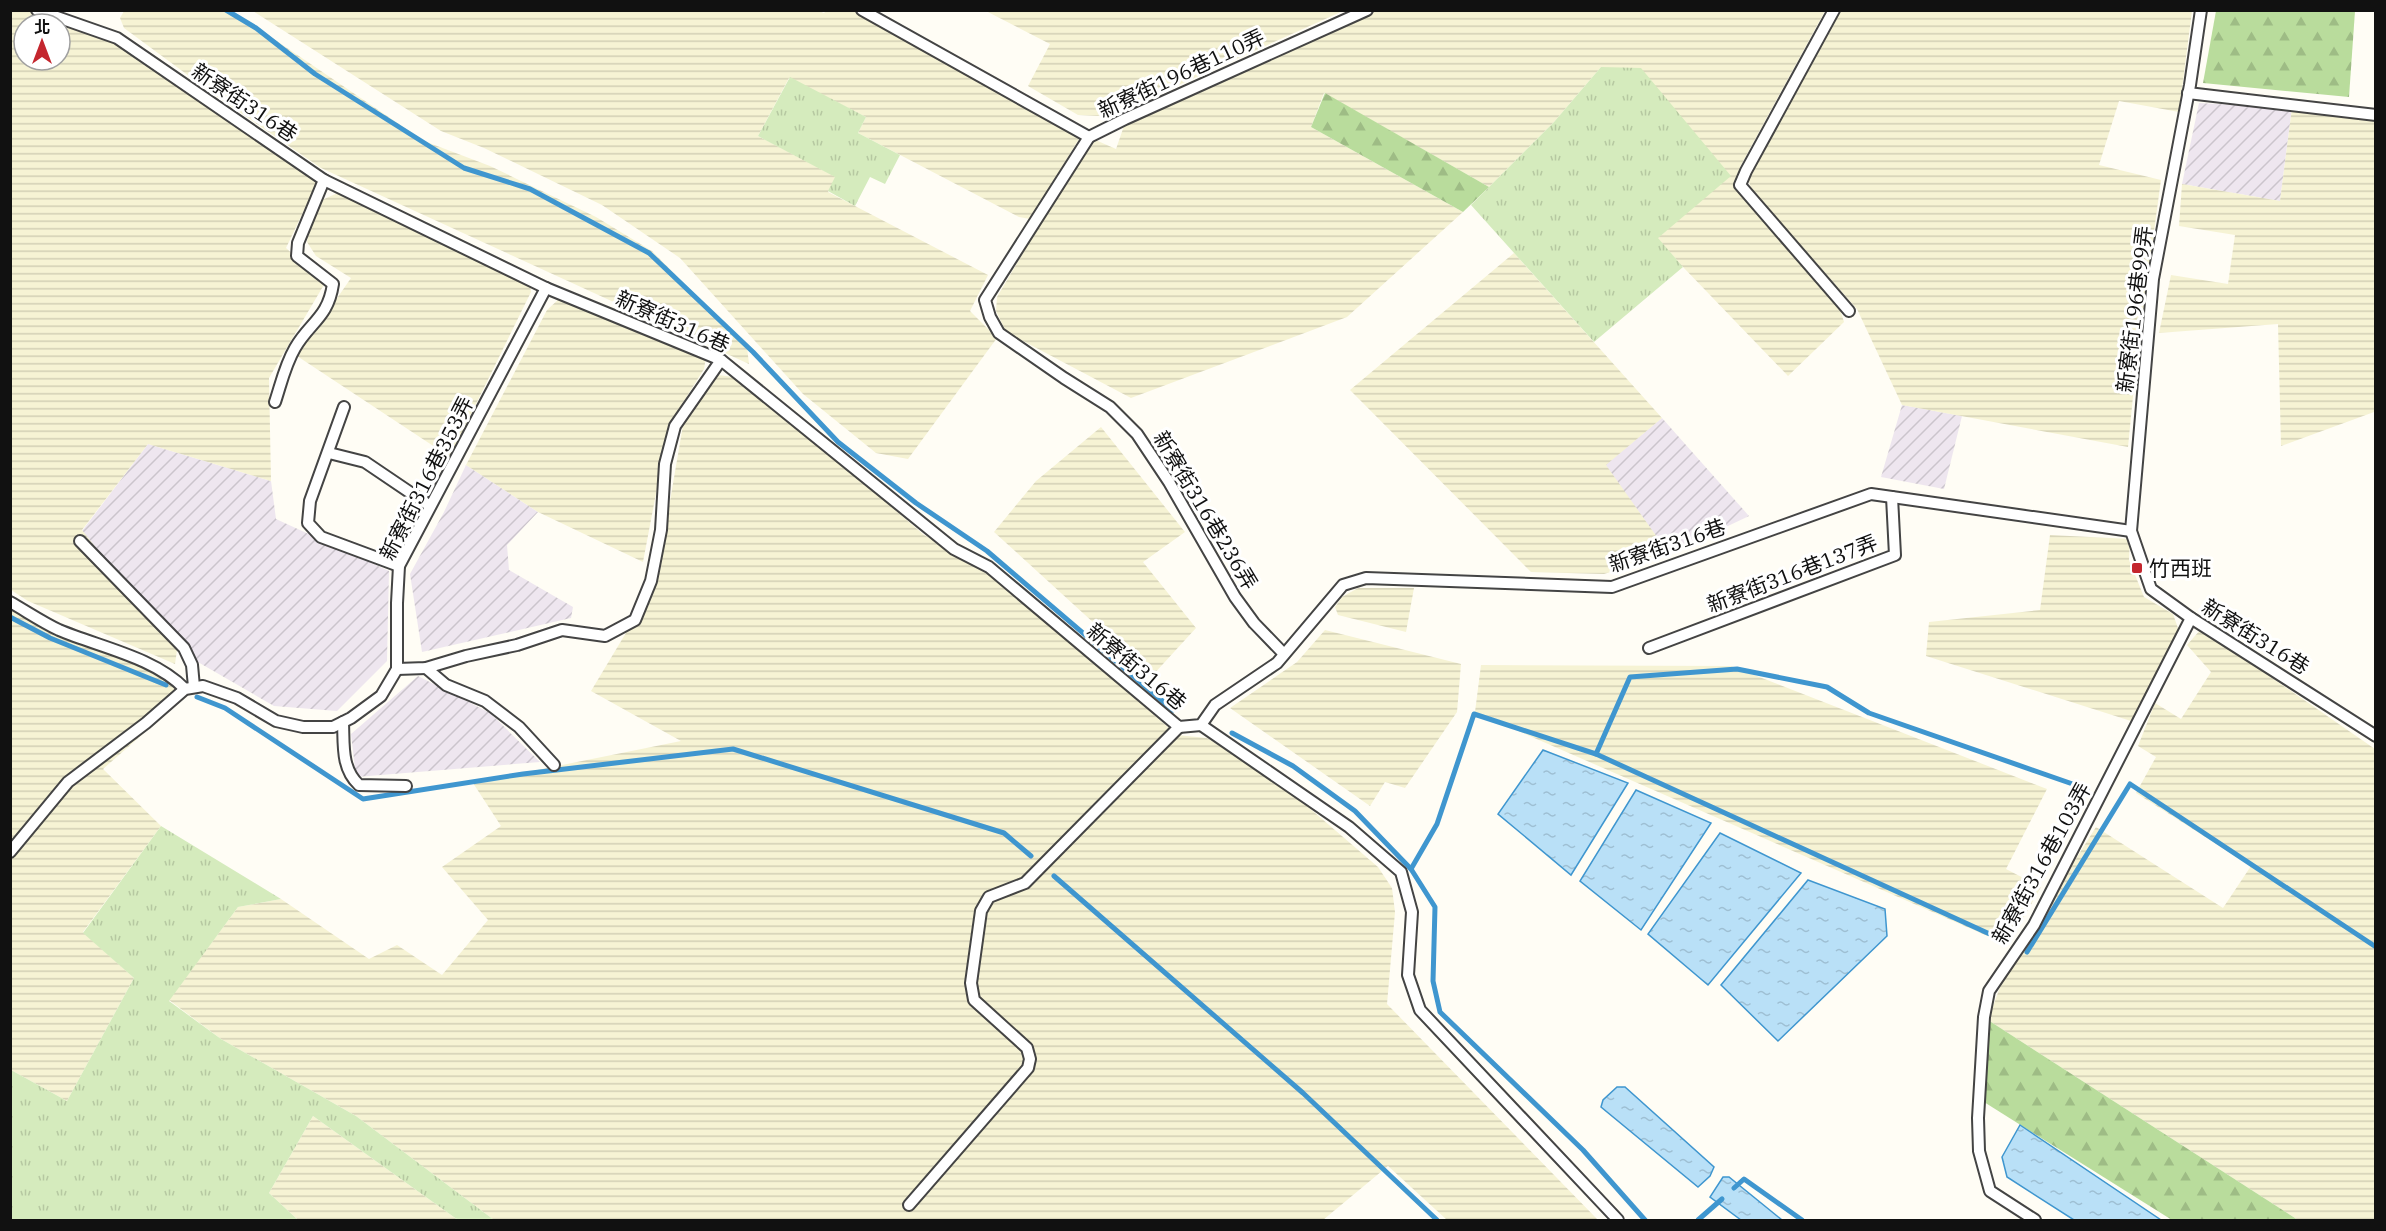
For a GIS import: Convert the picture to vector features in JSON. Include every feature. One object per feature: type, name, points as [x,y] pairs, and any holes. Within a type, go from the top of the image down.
[{"type":"lane","name":"新寮街316巷","points":[[37,10],[117,38],[324,180],[546,288],[721,360],[954,549],[989,567],[1179,726],[1201,725],[1215,705],[1276,663],[1343,585],[1366,578],[1612,587],[1871,494],[2131,531],[2151,589],[2191,618],[2376,736]]},
{"type":"lane","points":[[862,10],[1089,137]]},
{"type":"lane","name":"新寮街196巷110弄","points":[[985,300],[1089,137],[1135,114],[1367,10]]},
{"type":"lane","points":[[1834,10],[1740,185],[1849,311]]},
{"type":"lane","name":"新寮街196巷99弄","points":[[2131,531],[2153,279],[2201,10]]},
{"type":"lane","points":[[2188,93],[2376,115]]},
{"type":"lane","points":[[275,402],[295,347],[330,301],[333,284],[297,256],[297,243],[324,180]]},
{"type":"lane","name":"新寮街316巷353弄","points":[[397,669],[399,566],[546,288]]},
{"type":"lane","name":"新寮街316巷236弄","points":[[985,300],[990,317],[999,333],[1064,378],[1110,406],[1137,434],[1180,500],[1235,597],[1254,623],[1284,654]]},
{"type":"lane","points":[[10,852],[68,783],[189,688],[203,686],[237,698],[276,721],[303,726],[333,726],[343,722],[381,696],[397,669],[426,668],[466,656],[517,645],[562,630],[605,636],[635,620],[651,581],[661,530],[665,464],[675,426],[721,360]]},
{"type":"lane","points":[[344,407],[310,501],[308,524],[321,537],[399,566]]},
{"type":"lane","points":[[329,453],[365,462],[430,506]]},
{"type":"lane","name":"新寮街316巷137弄","points":[[1649,648],[1895,555],[1892,497]]},
{"type":"lane","points":[[80,541],[184,648],[192,665],[189,688]]},
{"type":"lane","points":[[10,602],[57,629],[156,668],[189,688]]},
{"type":"lane","name":"新寮街316巷103弄","points":[[2036,1221],[1990,1191],[1979,1151],[1978,1118],[1984,1017],[1989,991],[2034,925],[2191,618]]},
{"type":"lane","points":[[426,668],[447,685],[485,701],[519,727],[554,765]]},
{"type":"lane","points":[[343,722],[345,764],[350,777],[359,785],[406,786]]},
{"type":"lane","points":[[1201,725],[1349,827],[1401,872],[1412,912],[1408,975],[1420,1010],[1618,1221]]},
{"type":"lane","points":[[909,1205],[1028,1068],[1030,1059],[1027,1048],[974,1000],[972,983],[981,911],[989,897],[1025,883],[1179,726]]},
{"type":"shaded area","points":[[816,10],[824,13],[826,11],[867,11],[1072,123],[1079,139],[1030,219],[1019,217],[858,133],[866,117],[789,78],[758,136],[836,177],[828,192],[988,275],[970,311],[997,338],[908,459],[876,453],[803,394],[680,258],[602,205],[484,148],[441,131],[253,11]]},
{"type":"shaded area","points":[[10,11],[37,12],[12,12],[12,72],[72,72],[72,24],[111,37],[319,179],[286,248],[325,283],[269,378],[271,481],[148,444],[82,530],[177,650],[175,664],[28,601],[11,590]]},
{"type":"shaded area","points":[[124,11],[230,11],[424,141],[490,166],[596,217],[652,251],[747,347],[749,364],[321,168],[212,93],[124,28],[120,18]]},
{"type":"shaded area","points":[[986,11],[1343,11],[1174,87],[1098,116],[1078,115],[1028,86],[1050,44]]},
{"type":"shaded area","points":[[1355,11],[1825,11],[1740,167],[1738,185],[1839,306],[1844,322],[1788,376],[1683,267],[1657,238],[1601,67],[1554,122],[1489,187],[1324,93],[1311,127],[1463,212],[1347,317],[1131,398],[1006,332],[996,311],[997,297],[1091,138],[1116,149],[1125,123]]},
{"type":"shaded area","points":[[1841,11],[2192,11],[2179,112],[2119,101],[2099,165],[2161,180],[2137,356],[2128,447],[1902,405],[1857,309],[1751,189],[1747,174]]},
{"type":"shaded area","points":[[2199,103],[2292,108],[2280,201],[2182,184]]},
{"type":"shaded area","points":[[2292,108],[2375,117],[2375,414],[2374,412],[2281,446],[2278,324],[2159,333],[2171,275],[2228,284],[2235,235],[2179,226],[2182,184],[2280,201]]},
{"type":"shaded area","points":[[340,192],[529,276],[531,292],[450,457],[297,356],[351,278],[316,256],[307,242],[312,217],[324,199]]},
{"type":"shaded area","points":[[1514,253],[1662,418],[1606,465],[1669,554],[1604,574],[1531,572],[1350,390]]},
{"type":"shaded area","points":[[561,297],[706,357],[704,369],[669,425],[643,562],[538,512],[466,465],[547,310]]},
{"type":"shaded area","points":[[718,375],[742,378],[924,535],[986,569],[1177,735],[1207,738],[1286,788],[1378,867],[1392,888],[1395,912],[1387,1004],[1598,1220],[1447,1220],[1388,1166],[1323,1220],[494,1220],[356,1116],[221,1039],[169,1000],[238,907],[281,899],[369,959],[397,945],[442,975],[488,920],[442,867],[501,826],[473,783],[681,741],[591,691],[656,583],[683,425]]},
{"type":"shaded area","points":[[1902,405],[1962,416],[1944,489],[1881,477]]},
{"type":"shaded area","points":[[1662,418],[1749,516],[1669,554],[1605,465]]},
{"type":"shaded area","points":[[1101,427],[1185,532],[1143,562],[1196,628],[1152,676],[994,532],[1036,481]]},
{"type":"shaded area","points":[[148,444],[271,481],[276,519],[389,571],[387,661],[337,711],[274,706],[177,650],[82,531]]},
{"type":"shaded area","points":[[466,465],[538,512],[507,545],[509,570],[573,607],[571,618],[422,652],[410,574],[444,512]]},
{"type":"shaded area","points":[[2050,535],[2130,539],[2129,560],[2144,597],[2173,614],[2179,631],[2131,721],[1926,656],[1929,622],[2040,610]]},
{"type":"shaded area","points":[[1358,588],[1414,588],[1406,632],[1338,615],[1335,607],[1342,597]]},
{"type":"shaded area","points":[[10,602],[182,677],[175,706],[103,769],[161,826],[83,932],[134,978],[67,1101],[11,1070]]},
{"type":"shaded area","points":[[2201,629],[2375,749],[2375,1220],[2298,1220],[1988,1020],[2007,968],[2096,827],[2223,908],[2251,866],[2136,793],[2156,757],[2138,746],[2155,703],[2181,719],[2211,672],[2187,645]]},
{"type":"shaded area","points":[[1325,630],[1461,664],[1457,712],[1405,788],[1385,782],[1370,806],[1230,708],[1297,662]]},
{"type":"shaded area","points":[[1481,665],[1731,666],[2047,789],[2006,869],[2041,887],[2008,945],[1475,712]]},
{"type":"shaded area","points":[[418,676],[490,713],[540,762],[356,777],[351,734]]},
{"type":"shaded area","points":[[313,1116],[458,1220],[298,1220],[269,1193]]},
{"type":"green space","points":[[2216,11],[2355,11],[2349,97],[2203,83]]},
{"type":"green space","points":[[1601,67],[1641,68],[1731,176],[1658,238],[1683,267],[1594,342],[1471,205],[1554,122]]},
{"type":"green space","points":[[790,77],[866,117],[858,133],[900,155],[885,184],[870,177],[855,206],[828,191],[835,177],[758,136]]},
{"type":"green space","points":[[1325,93],[1489,187],[1463,212],[1311,127]]},
{"type":"green space","points":[[161,826],[281,899],[238,907],[169,1001],[221,1039],[356,1116],[494,1220],[458,1220],[313,1116],[269,1193],[298,1220],[11,1220],[11,1070],[67,1101],[134,978],[83,933]]},
{"type":"green space","points":[[1988,1020],[2298,1220],[2172,1220],[1984,1102]]},
{"type":"water","points":[[1543,750],[1628,783],[1571,875],[1498,814]]},
{"type":"water","points":[[1636,790],[1711,823],[1641,930],[1580,881]]},
{"type":"water","points":[[1720,833],[1801,873],[1708,985],[1648,934]]},
{"type":"water","points":[[1808,880],[1885,909],[1887,936],[1778,1041],[1721,985]]},
{"type":"water","points":[[1617,1087],[1625,1087],[1714,1167],[1710,1176],[1698,1187],[1601,1107],[1603,1100]]},
{"type":"water","points":[[2020,1125],[2161,1220],[2074,1220],[2007,1177],[2002,1157]]},
{"type":"water","points":[[1723,1177],[1729,1177],[1782,1220],[1741,1220],[1710,1197]]},
{"type":"waterway","points":[[226,10],[256,28],[315,74],[464,168],[530,189],[649,253],[753,352],[838,442],[916,503],[987,551],[1173,710]]},
{"type":"waterway","points":[[10,617],[50,638],[166,685]]},
{"type":"waterway","points":[[1411,869],[1437,824],[1474,714],[1596,754],[1630,677],[1737,669],[1827,687],[1869,713],[2087,789]]},
{"type":"waterway","points":[[197,697],[225,708],[363,799],[523,774],[733,749],[1004,833],[1031,856]]},
{"type":"waterway","points":[[1232,733],[1293,766],[1355,811],[1411,869],[1435,907],[1433,981],[1440,1012],[1583,1150],[1645,1220]]},
{"type":"waterway","points":[[1596,754],[2005,941]]},
{"type":"waterway","points":[[2027,952],[2130,784],[2376,947]]},
{"type":"waterway","points":[[1054,876],[1303,1093],[1437,1220]]},
{"type":"waterway","points":[[1734,1188],[1744,1179],[1802,1220]]},
{"type":"waterway","points":[[1698,1220],[1722,1199]]},
{"type":"place","name":"竹西班","points":[[2137,568]]}]
